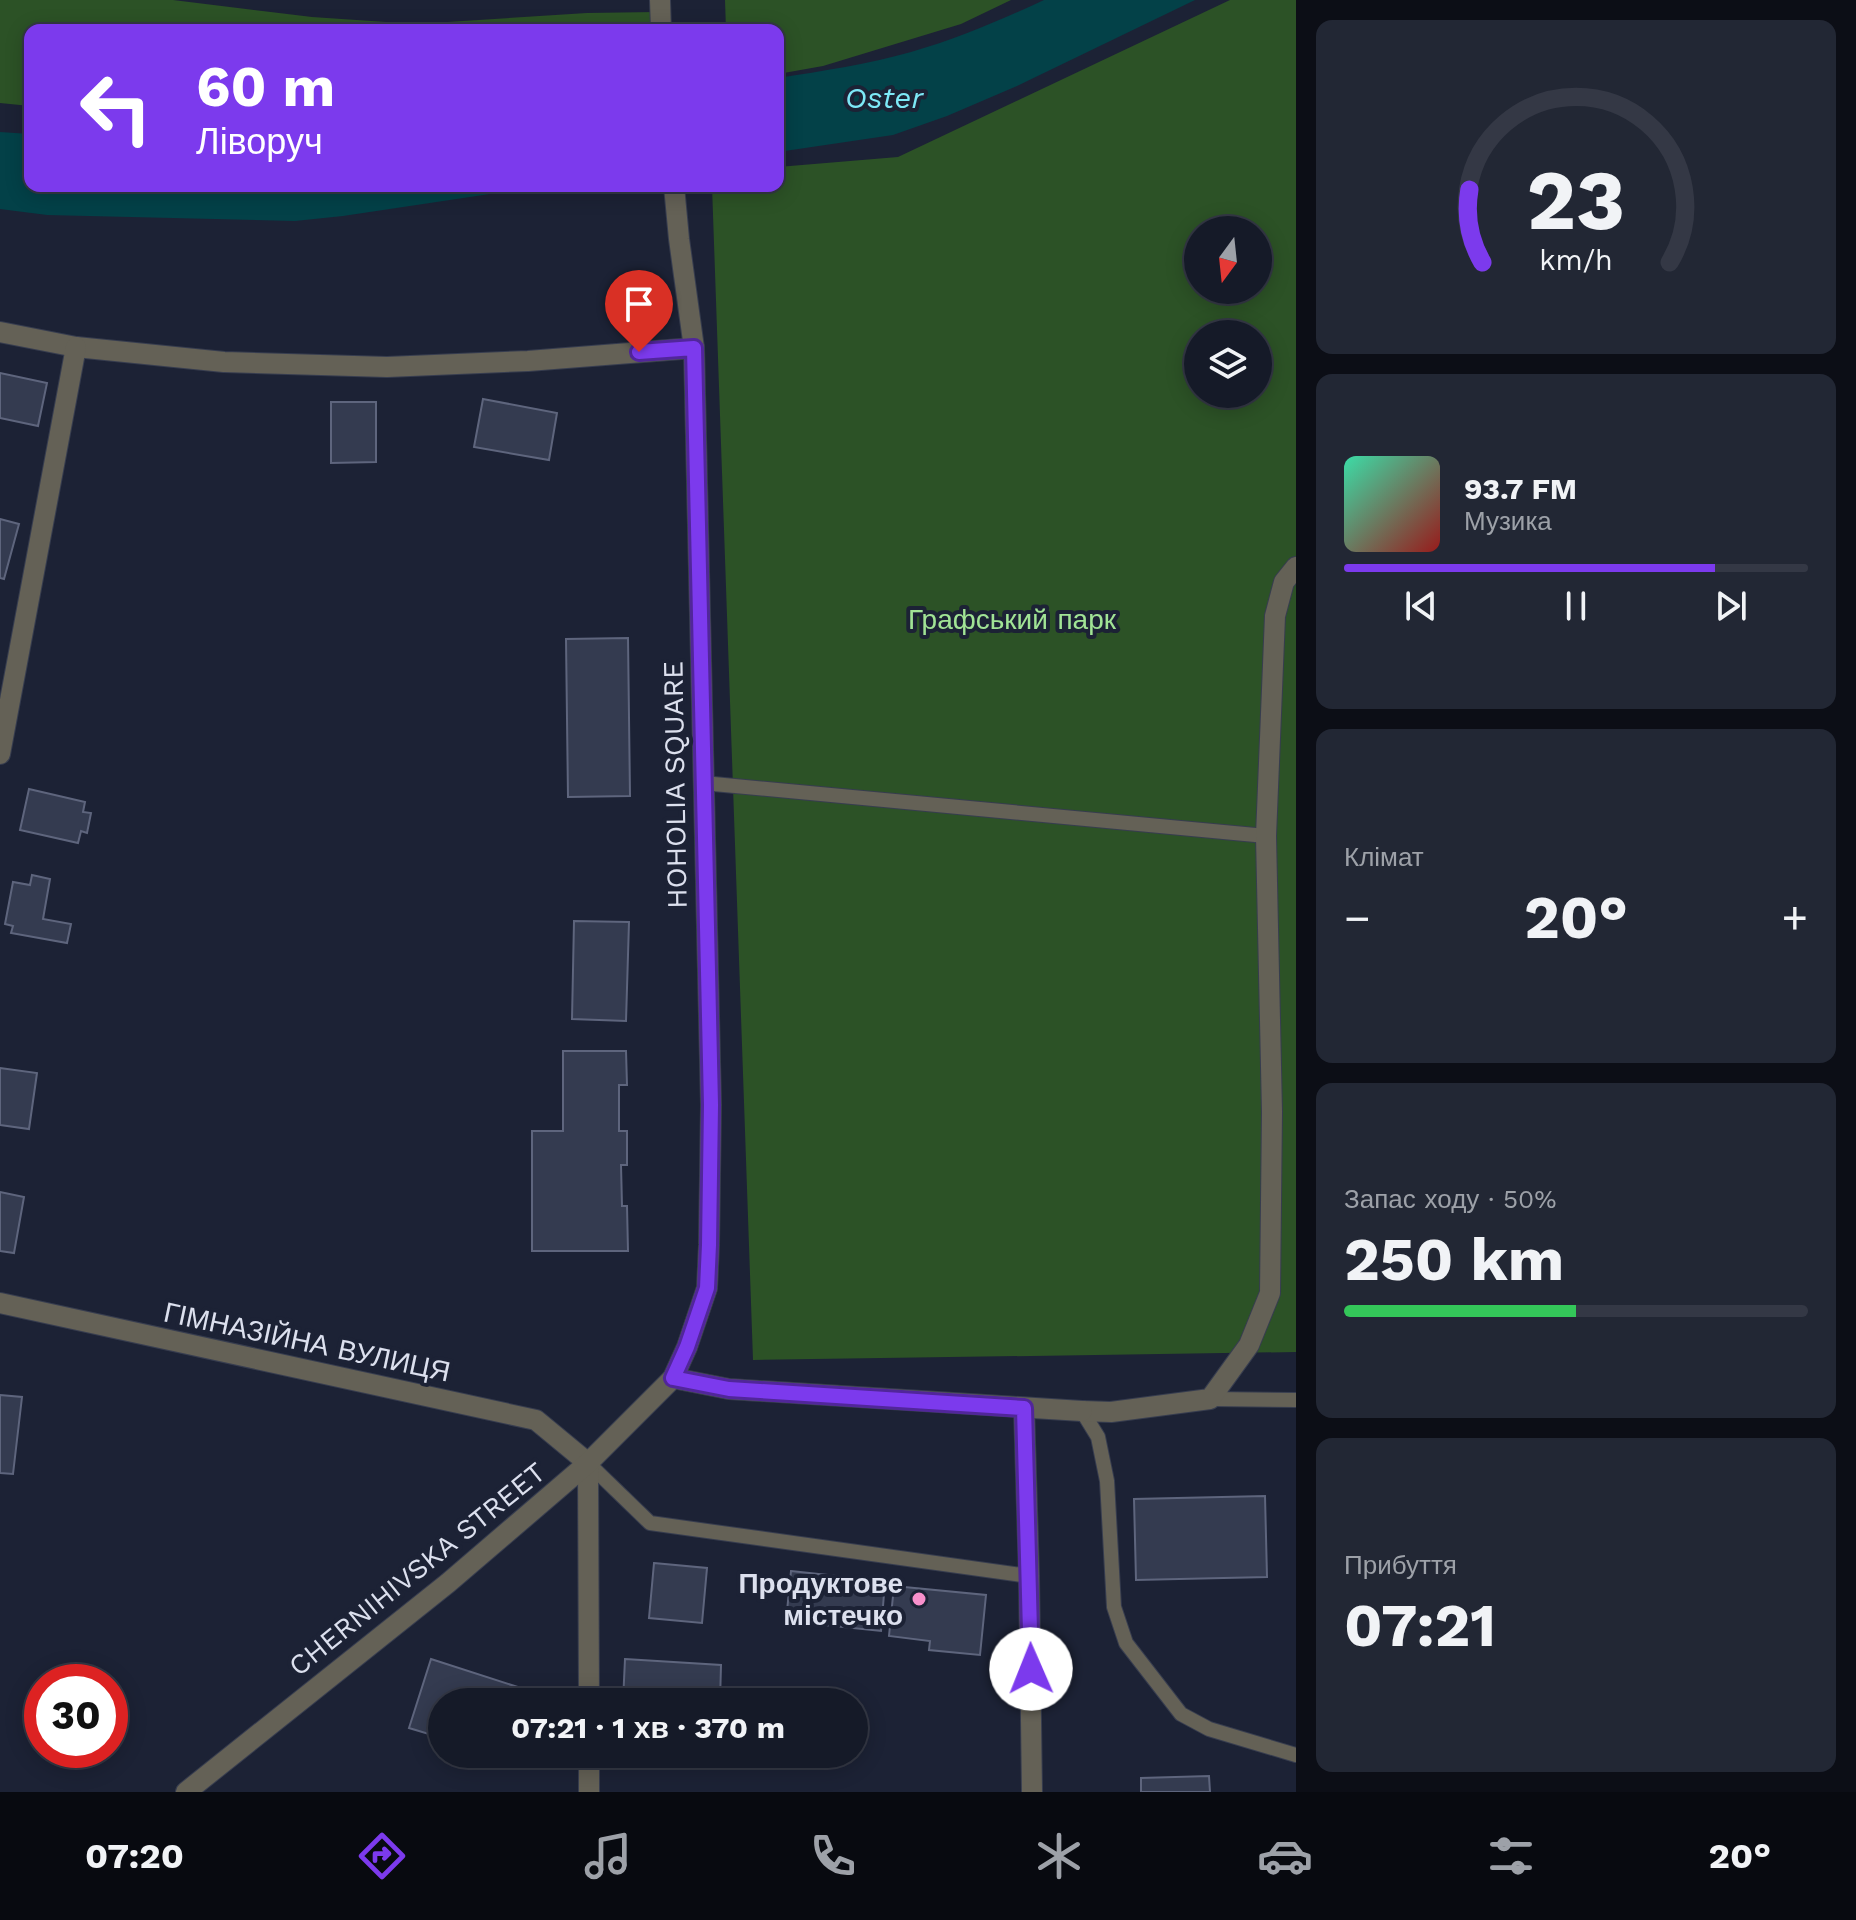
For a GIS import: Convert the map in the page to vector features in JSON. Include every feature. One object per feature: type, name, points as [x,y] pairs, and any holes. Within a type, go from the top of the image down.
[{"type":"street","points":[[660,0],[661,24]]},
{"type":"street","name":"HOHOLIA SQUARE","points":[[673,1378],[707,1288],[711,1105],[694,348],[675,192]]},
{"type":"street","points":[[0,332],[76,347],[224,362],[387,367],[528,361],[694,348]]},
{"type":"street","points":[[0,754],[76,347]]},
{"type":"street","points":[[673,1378],[729,1389],[1082,1411],[1111,1412],[1210,1399],[1249,1345],[1270,1293],[1272,1112],[1266,836],[1275,616],[1284,582],[1296,567]]},
{"type":"street","name":"ГІМНАЗІЙНА ВУЛИЦЯ","points":[[0,1303],[536,1420],[588,1463]]},
{"type":"street","name":"CHERNIHIVSKA STREET","points":[[186,1792],[448,1583],[588,1463],[673,1378]]},
{"type":"street","points":[[1024,1408],[1032,1792]]},
{"type":"street","points":[[588,1463],[589,1688]]},
{"type":"street","points":[[589,1768],[589,1792]]},
{"type":"lane","points":[[703,783],[1266,836]]},
{"type":"lane","points":[[1210,1399],[1296,1400]]},
{"type":"lane","points":[[1082,1411],[1098,1437],[1107,1481],[1114,1607],[1126,1643],[1181,1714],[1209,1729],[1296,1755]]},
{"type":"lane","points":[[588,1463],[650,1523],[1029,1576]]},
{"type":"green space","points":[[0,0],[173,0],[312,17],[416,24],[24,24],[24,105],[0,103]]},
{"type":"green space","points":[[725,0],[1011,0],[961,24],[823,66],[784,73],[784,24],[726,24]]},
{"type":"green space","name":"Графський парк","points":[[1230,0],[1296,0],[1296,1352],[753,1360],[712,192],[784,192],[784,166],[898,157]]},
{"type":"green space","points":[[656,12],[656,24],[416,24],[587,13]]},
{"type":"water","name":"Oster","points":[[1044,0],[1195,0],[1017,86],[947,116],[893,135],[784,151],[784,77],[911,52],[979,29]]},
{"type":"water","points":[[0,132],[24,134],[24,192],[503,192],[295,221],[47,215],[0,209]]},
{"type":"building","points":[[0,373],[47,383],[38,426],[0,418]]},
{"type":"building","points":[[483,399],[557,413],[549,460],[474,447]]},
{"type":"building","points":[[331,402],[376,402],[376,462],[331,463]]},
{"type":"building","points":[[0,519],[19,524],[4,579],[0,578]]},
{"type":"building","points":[[628,638],[630,796],[568,797],[566,639]]},
{"type":"building","points":[[29,789],[85,802],[83,812],[91,813],[87,833],[81,831],[78,843],[20,830]]},
{"type":"building","points":[[32,875],[50,879],[43,919],[71,924],[67,943],[11,933],[13,926],[5,924],[13,882],[30,885]]},
{"type":"building","points":[[574,921],[629,922],[626,1021],[572,1019]]},
{"type":"building","points":[[563,1051],[626,1051],[627,1085],[619,1085],[619,1131],[627,1131],[627,1165],[621,1165],[622,1206],[627,1206],[628,1251],[532,1251],[532,1131],[563,1131]]},
{"type":"building","points":[[0,1068],[37,1073],[29,1129],[0,1125]]},
{"type":"building","points":[[0,1192],[24,1197],[14,1253],[0,1251]]},
{"type":"building","points":[[0,1395],[22,1397],[13,1474],[0,1473]]},
{"type":"building","points":[[1265,1496],[1267,1577],[1136,1580],[1134,1499]]},
{"type":"building","points":[[654,1563],[707,1568],[702,1623],[649,1618]]},
{"type":"building","points":[[791,1571],[864,1579],[863,1592],[884,1594],[881,1631],[786,1621]]},
{"type":"building","points":[[894,1586],[986,1595],[980,1655],[929,1650],[930,1641],[889,1636]]},
{"type":"building","points":[[431,1659],[521,1688],[428,1688],[428,1734],[409,1728]]},
{"type":"building","points":[[625,1659],[721,1665],[720,1688],[624,1688]]},
{"type":"building","points":[[1209,1776],[1210,1792],[1141,1792],[1141,1778]]},
{"type":"place","name":"Продуктове містечко","points":[[919,1599]]},
{"type":"route","points":[[639,352],[694,348],[711,1105],[709,1245],[707,1288],[673,1378],[729,1389],[1024,1408],[1031,1669]]}]
